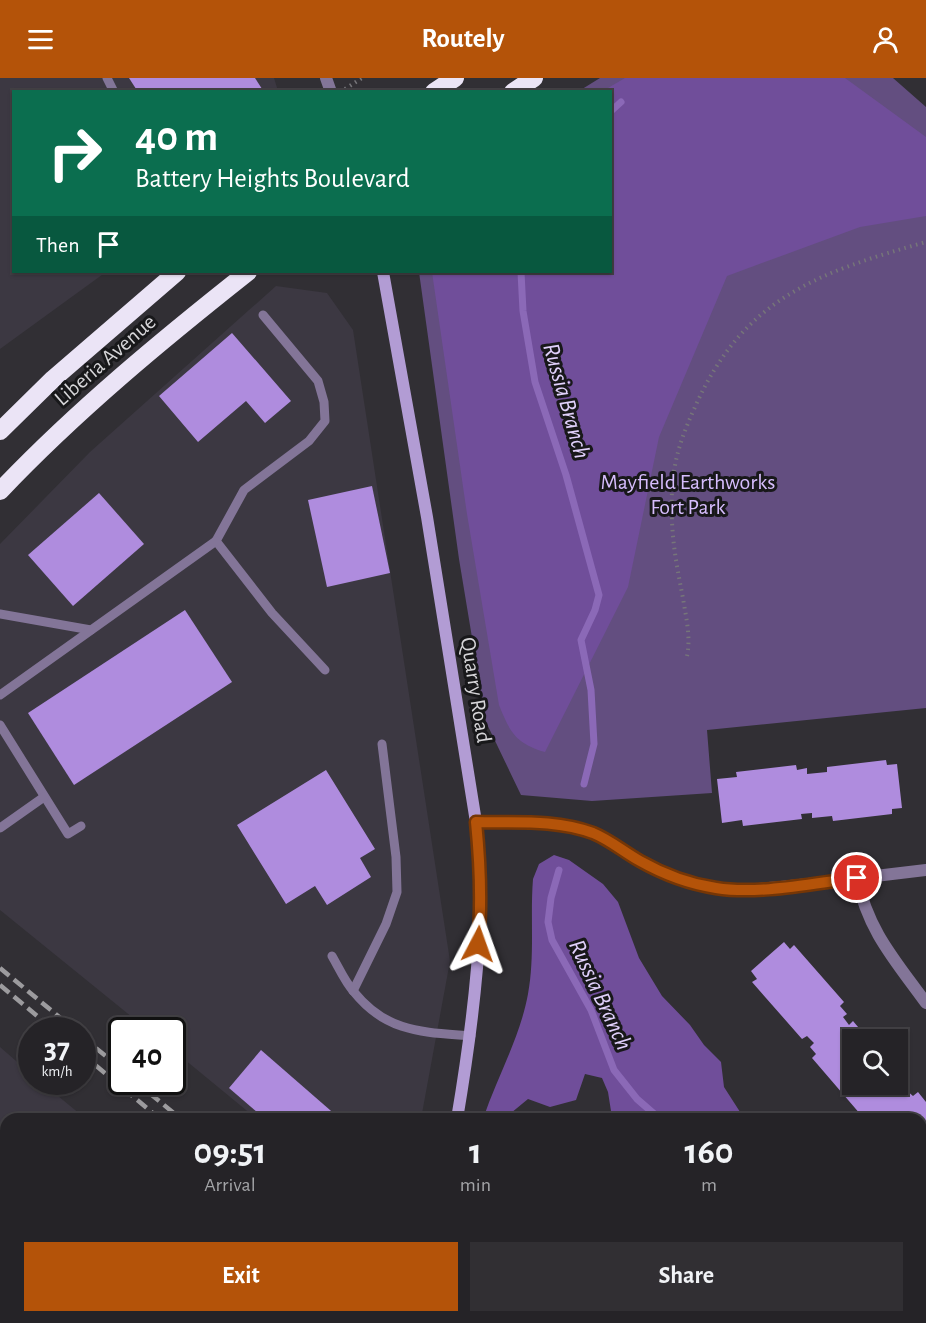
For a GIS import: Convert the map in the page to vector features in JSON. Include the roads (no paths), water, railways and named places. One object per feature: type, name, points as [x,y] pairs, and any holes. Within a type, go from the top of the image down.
[{"type":"highway","points":[[437,90],[455,78]]},
{"type":"highway","points":[[516,90],[534,78]]},
{"type":"highway","name":"Liberia Avenue","points":[[0,430],[53,379],[176,273]]},
{"type":"highway","name":"Liberia Avenue","points":[[0,491],[91,403],[192,315],[247,273]]},
{"type":"street","name":"Quarry Road","points":[[383,273],[427,517],[476,822],[480,864],[480,921],[471,1036],[459,1113]]},
{"type":"street","points":[[476,822],[564,825],[592,833],[615,844],[638,860],[668,875],[718,888],[750,890],[926,870]]},
{"type":"street","points":[[857,878],[861,897],[872,926],[885,948],[926,1003]]},
{"type":"lane","points":[[0,695],[216,541],[244,490],[309,441],[325,421],[324,402],[318,381],[263,315]]},
{"type":"lane","points":[[216,541],[272,613],[325,670]]},
{"type":"lane","points":[[0,614],[91,630]]},
{"type":"lane","points":[[0,725],[68,834],[81,826]]},
{"type":"lane","points":[[353,992],[386,924],[397,892],[396,857],[382,744]]},
{"type":"lane","points":[[0,828],[44,797]]},
{"type":"lane","points":[[332,956],[353,992],[375,1013],[393,1024],[421,1031],[471,1036]]},
{"type":"waterway","name":"Russia Branch","points":[[612,110],[621,102]]},
{"type":"waterway","name":"Russia Branch","points":[[521,273],[523,311],[535,382],[566,475],[599,595],[595,610],[581,640],[591,690],[594,744],[584,784]]},
{"type":"waterway","name":"Russia Branch","points":[[559,870],[551,898],[548,922],[552,940],[591,1010],[614,1070],[637,1099],[653,1113]]},
{"type":"railway","points":[[0,968],[59,1017]]},
{"type":"railway","points":[[0,985],[38,1017]]},
{"type":"railway","points":[[96,1048],[108,1058]]},
{"type":"railway","points":[[96,1066],[153,1113]]},
{"type":"railway","points":[[152,1095],[174,1113]]},
{"type":"park label","name":"Mayfield Earthworks Fort Park","points":[[688,494]]}]
